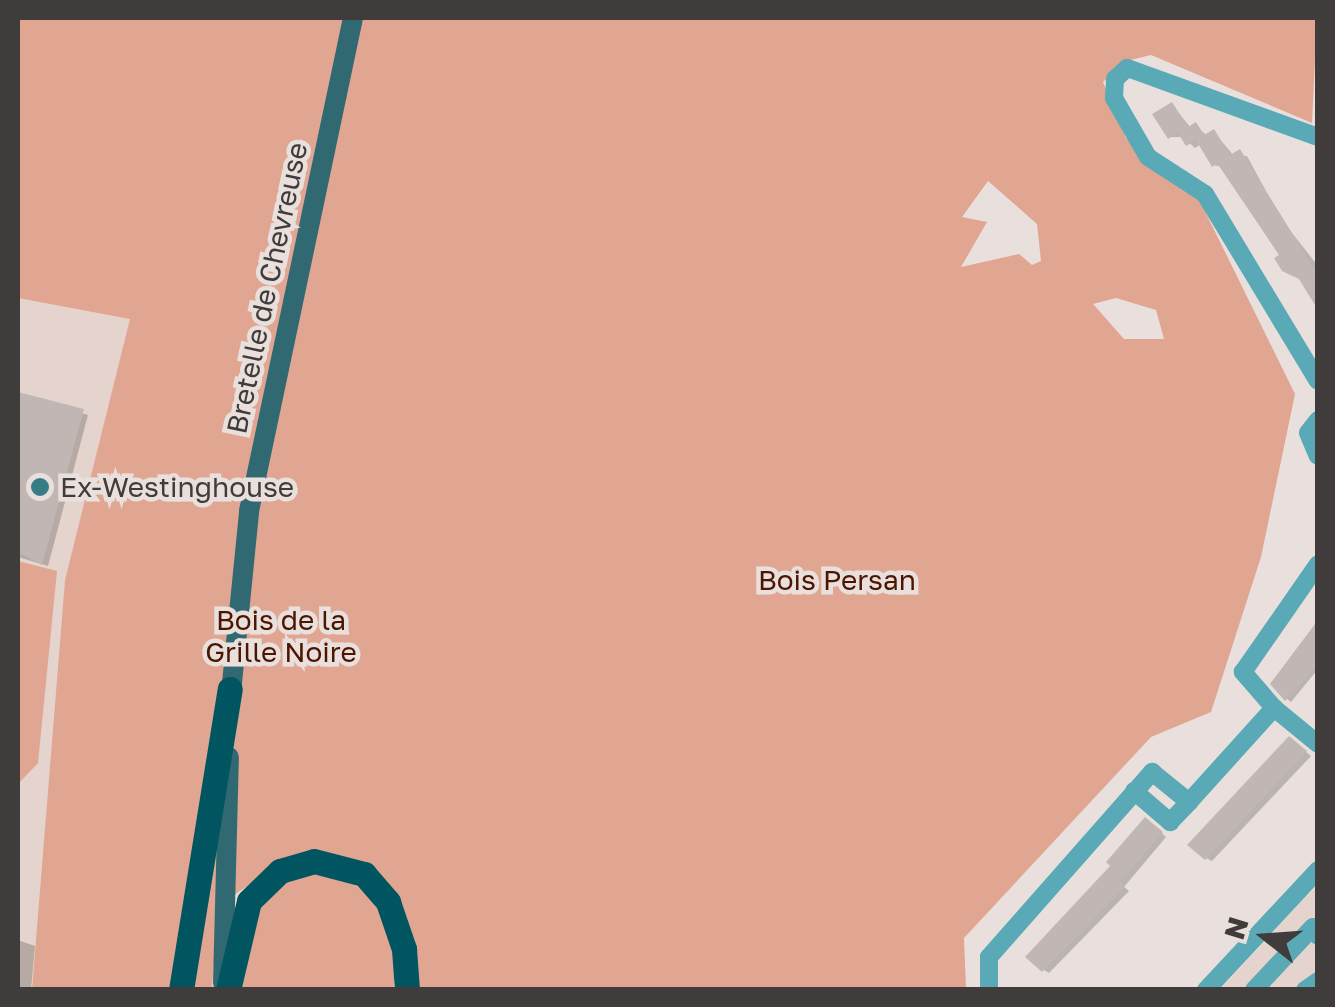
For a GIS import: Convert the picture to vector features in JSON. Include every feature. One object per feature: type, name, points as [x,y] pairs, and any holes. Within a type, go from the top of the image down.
[{"type":"highway","points":[[181,990],[230,689]]},
{"type":"highway","points":[[226,990],[249,900],[280,871],[314,861],[364,874],[388,902],[404,949],[407,990]]},
{"type":"main road","name":"Bretelle de Chevreuse","points":[[226,990],[230,689],[248,511],[353,18]]},
{"type":"street","points":[[1318,137],[1127,68],[1115,79],[1114,98],[1148,157],[1205,194],[1318,381]]},
{"type":"street","points":[[1318,420],[1308,433],[1318,456]]},
{"type":"street","points":[[1318,564],[1243,672],[1274,708],[1318,744]]},
{"type":"street","points":[[1134,791],[1170,822],[1274,708]]},
{"type":"street","points":[[989,990],[989,957],[1152,772],[1189,802]]},
{"type":"street","points":[[1206,990],[1318,870]]},
{"type":"street","points":[[1254,990],[1315,931]]},
{"type":"street","points":[[1304,990],[1318,981]]},
{"type":"shaded area","points":[[18,298],[131,319],[65,580],[32,990],[18,989]]},
{"type":"shaded area","points":[[1317,887],[1317,989],[1220,990],[1302,900]]},
{"type":"green space","name":"Bois Persan","points":[[18,18],[1317,18],[1312,123],[1151,55],[1126,61],[1103,82],[1126,138],[1192,185],[1295,394],[1261,557],[1211,712],[1151,737],[964,938],[966,989],[415,989],[407,918],[387,884],[290,857],[218,906],[212,989],[32,989],[65,580],[130,319],[18,298]],"holes":[[[988,181],[1037,224],[1041,261],[1032,265],[1019,254],[961,267],[987,222],[962,217]],[[1116,298],[1156,310],[1164,339],[1124,339],[1093,304]]]},
{"type":"green space","points":[[18,561],[57,571],[38,763],[18,784]]},
{"type":"green space","points":[[303,874],[341,876],[363,890],[382,915],[395,959],[394,989],[237,990],[258,906],[279,883]]},
{"type":"building","points":[[1172,102],[1188,127],[1196,122],[1204,135],[1214,129],[1230,155],[1240,149],[1318,275],[1318,310],[1299,279],[1282,271],[1274,258],[1279,255],[1217,163],[1212,167],[1196,140],[1186,146],[1178,133],[1168,139],[1152,114]]},
{"type":"building","name":"Ex-Westinghouse","points":[[18,392],[84,409],[42,565],[18,552]]},
{"type":"building","points":[[1318,620],[1318,664],[1285,701],[1270,684]]},
{"type":"building","points":[[1289,736],[1307,751],[1205,860],[1187,845]]},
{"type":"building","points":[[1145,817],[1163,832],[1120,882],[1125,887],[1042,972],[1025,957],[1110,866],[1106,862]]},
{"type":"place","name":"Ex-Westinghouse","points":[[40,487]]},
{"type":"park label","name":"Bois de la Grille Noire","points":[[281,636]]}]
